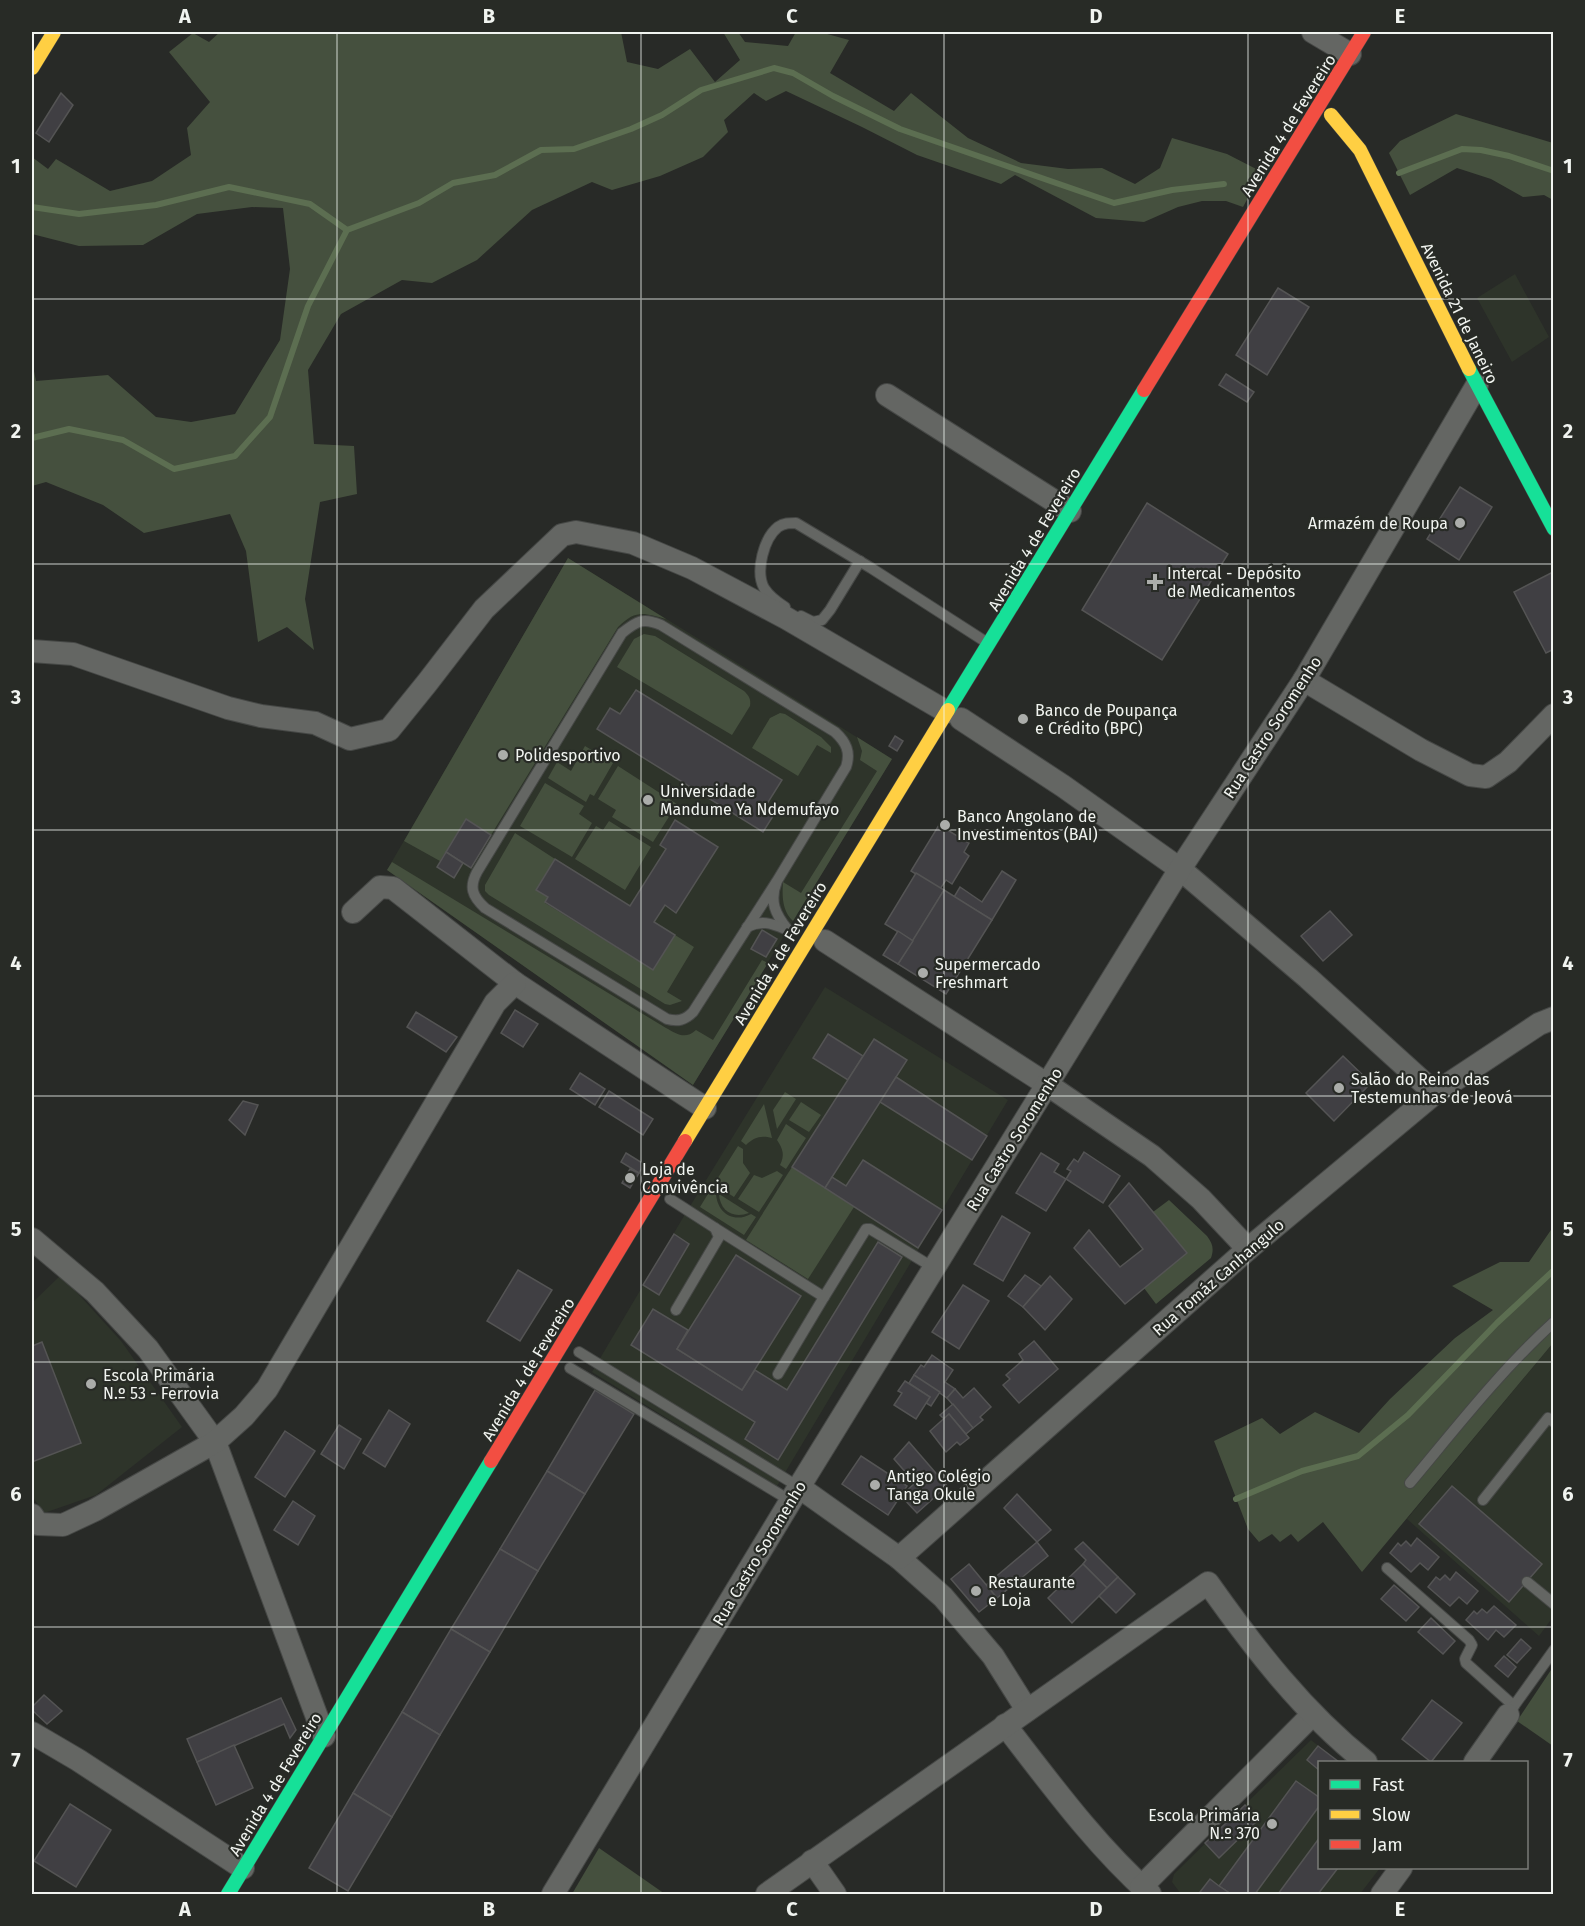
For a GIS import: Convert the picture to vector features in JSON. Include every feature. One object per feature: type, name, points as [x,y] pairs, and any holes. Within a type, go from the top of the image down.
[{"type":"main road","points":[[32,68],[54,32]]},
{"type":"main road","name":"Avenida 4 de Fevereiro","points":[[228,1894],[705,1108],[958,717],[989,643],[1364,32]]},
{"type":"main road","name":"Avenida 21 de Janeiro","points":[[1331,115],[1360,150],[1477,385],[1554,530]]},
{"type":"main road","points":[[567,1373],[582,1347]]},
{"type":"street","points":[[1313,32],[1350,54]]},
{"type":"street","name":"Rua Castro Soromenho","points":[[553,1894],[795,1494],[1180,869],[1304,680],[1477,385]]},
{"type":"street","points":[[886,395],[1070,511]]},
{"type":"street","points":[[32,651],[73,654],[228,708],[261,716],[315,723],[350,739],[389,730],[484,609],[562,535],[576,532],[633,543],[692,568],[786,618],[958,717],[1063,786],[1180,869],[1308,978],[1434,1093]]},
{"type":"street","points":[[1304,680],[1421,750],[1470,775],[1486,777],[1508,762],[1554,716]]},
{"type":"street","points":[[353,912],[380,887],[393,888],[515,982],[705,1108]]},
{"type":"street","points":[[814,939],[1048,1085],[1152,1155],[1201,1199],[1248,1249]]},
{"type":"street","points":[[32,1515],[38,1524],[63,1525],[95,1510],[215,1442],[244,1416],[267,1389],[495,1003],[515,982]]},
{"type":"street","name":"Rua Tomáz Canhangulo","points":[[899,1558],[1248,1249],[1434,1093],[1539,1024],[1554,1017]]},
{"type":"street","points":[[32,1239],[94,1292],[148,1349],[215,1442],[324,1736]]},
{"type":"street","points":[[795,1494],[899,1558],[944,1597],[993,1656],[1026,1710]]},
{"type":"street","points":[[767,1894],[1208,1582],[1237,1624],[1312,1715],[1342,1744],[1365,1761]]},
{"type":"street","points":[[1476,1761],[1511,1710]]},
{"type":"street","points":[[1005,1725],[1053,1788],[1146,1891],[1312,1715]]},
{"type":"street","points":[[32,1733],[78,1760],[243,1868]]},
{"type":"street","points":[[812,1861],[835,1894]]},
{"type":"street","points":[[1382,1894],[1400,1869]]},
{"type":"lane","points":[[860,561],[830,610],[822,620],[813,622],[776,601],[764,588],[760,573],[762,552],[776,528],[785,523],[796,523],[860,561],[989,643]]},
{"type":"lane","points":[[649,620],[661,625],[835,732],[843,739],[848,749],[849,758],[846,767],[777,881],[693,1012],[686,1019],[676,1022],[667,1019],[485,908],[477,901],[472,891],[472,881],[477,872],[622,633],[640,621],[649,620]]},
{"type":"lane","points":[[777,881],[772,893],[778,918],[814,939]]},
{"type":"lane","points":[[747,927],[762,922],[772,923],[814,939]]},
{"type":"lane","points":[[670,1199],[825,1297]]},
{"type":"lane","points":[[676,1310],[717,1242],[715,1228]]},
{"type":"lane","points":[[778,1374],[866,1229],[870,1229],[934,1268]]},
{"type":"lane","points":[[1410,1483],[1484,1395],[1537,1337],[1554,1322]]},
{"type":"lane","points":[[582,1347],[795,1494]]},
{"type":"lane","points":[[567,1373],[795,1494]]},
{"type":"lane","points":[[1483,1500],[1548,1418],[1554,1422]]},
{"type":"lane","points":[[1387,1568],[1469,1640],[1472,1644],[1465,1659],[1466,1663],[1511,1710],[1554,1650]]},
{"type":"lane","points":[[1527,1582],[1554,1604]]},
{"type":"shaded area","points":[[1515,274],[1549,337],[1512,362],[1477,298]]},
{"type":"shaded area","name":"Universidade Mandume Ya Ndemufayo","points":[[568,558],[892,759],[693,1085],[387,870]]},
{"type":"shaded area","points":[[825,987],[1008,1100],[777,1486],[592,1372],[684,1216]]},
{"type":"shaded area","name":"Escola Primária N.º 53 - Ferrovia","points":[[61,1275],[121,1341],[182,1427],[96,1495],[44,1513],[32,1496],[32,1303]]},
{"type":"shaded area","points":[[1553,1343],[1553,1617],[1539,1636],[1407,1519]]},
{"type":"shaded area","name":"Escola Primária N.º 370","points":[[1311,1740],[1338,1761],[1318,1761],[1318,1869],[1379,1869],[1360,1894],[1181,1894],[1172,1882],[1174,1874]]},
{"type":"green space","points":[[220,32],[621,32],[627,62],[658,69],[690,49],[715,82],[740,60],[723,32],[738,32],[745,42],[788,46],[796,32],[820,32],[849,40],[830,73],[894,111],[911,93],[968,138],[1021,163],[1068,169],[1102,168],[1135,184],[1160,168],[1172,138],[1227,154],[1262,172],[1243,207],[1226,201],[1202,201],[1178,207],[1144,222],[1096,218],[1015,175],[1001,184],[917,155],[786,91],[766,101],[754,93],[724,120],[728,132],[703,157],[660,176],[612,190],[592,182],[532,210],[477,260],[432,283],[402,280],[341,314],[308,370],[314,444],[354,446],[357,494],[320,502],[305,599],[314,650],[287,627],[258,642],[246,551],[230,514],[144,533],[103,505],[46,482],[32,486],[32,366],[36,381],[108,375],[156,417],[191,422],[235,414],[280,340],[290,269],[283,208],[252,207],[197,214],[143,245],[79,246],[32,234],[32,157],[48,169],[56,159],[110,191],[152,181],[191,155],[187,128],[210,102],[169,52],[193,33],[209,42]]},
{"type":"green space","points":[[1456,114],[1553,143],[1553,200],[1544,195],[1523,197],[1491,179],[1457,168],[1410,195],[1389,153],[1400,141]]},
{"type":"green space","points":[[568,558],[666,619],[640,614],[630,617],[618,627],[491,835],[466,819],[440,861],[404,841]]},
{"type":"green space","points":[[644,634],[655,636],[746,693],[750,699],[750,706],[732,735],[617,667],[634,639]]},
{"type":"green space","points":[[780,713],[821,737],[831,747],[831,753],[817,745],[798,776],[752,748],[770,718]]},
{"type":"green space","points":[[857,737],[892,759],[793,921],[785,908],[783,882],[801,893],[877,771],[860,760],[862,751]]},
{"type":"green space","points":[[585,746],[613,763],[594,796],[590,794],[586,802],[548,778],[557,762],[571,771]]},
{"type":"green space","points":[[618,766],[677,804],[653,842],[612,817],[616,810],[598,799]]},
{"type":"green space","points":[[545,783],[584,806],[579,814],[592,823],[572,857],[520,826]]},
{"type":"green space","points":[[609,821],[651,847],[625,890],[575,859],[596,826],[603,830]]},
{"type":"green space","points":[[515,833],[555,859],[536,890],[548,897],[545,903],[653,970],[675,935],[694,947],[667,992],[682,1001],[670,1005],[665,1004],[485,891],[485,885]]},
{"type":"green space","points":[[392,862],[681,1035],[688,1035],[696,1030],[713,1040],[762,960],[768,963],[693,1085],[387,870]]},
{"type":"green space","points":[[785,1092],[796,1099],[777,1129],[773,1110]]},
{"type":"green space","points":[[801,1102],[821,1115],[809,1132],[789,1120]]},
{"type":"green space","points":[[764,1104],[772,1138],[758,1137],[746,1145],[741,1141]]},
{"type":"green space","points":[[786,1124],[806,1138],[786,1169],[780,1165],[783,1152],[777,1140]]},
{"type":"green space","points":[[738,1146],[743,1149],[743,1163],[750,1173],[734,1197],[714,1184]]},
{"type":"green space","points":[[792,1167],[854,1207],[808,1279],[746,1240]]},
{"type":"green space","points":[[777,1171],[783,1175],[759,1212],[738,1199],[754,1175],[762,1178]]},
{"type":"green space","points":[[711,1189],[716,1192],[719,1205],[727,1214],[738,1218],[751,1214],[756,1217],[744,1235],[700,1207]]},
{"type":"green space","points":[[719,1194],[749,1213],[738,1215],[728,1212],[722,1205]]},
{"type":"green space","points":[[1169,1200],[1207,1236],[1212,1244],[1212,1252],[1211,1258],[1156,1304],[1144,1288],[1186,1253],[1153,1212]]},
{"type":"green space","points":[[1553,1227],[1553,1343],[1362,1572],[1323,1522],[1298,1542],[1291,1534],[1280,1542],[1272,1534],[1259,1542],[1248,1529],[1214,1441],[1262,1418],[1280,1434],[1315,1412],[1359,1433],[1390,1399],[1455,1338],[1493,1310],[1452,1286],[1500,1262],[1529,1262]]},
{"type":"green space","points":[[1553,1667],[1553,1746],[1517,1721]]},
{"type":"green space","points":[[599,1848],[665,1894],[572,1894]]},
{"type":"building","points":[[61,93],[73,105],[49,142],[36,133]]},
{"type":"building","points":[[1278,288],[1309,307],[1267,375],[1236,355]]},
{"type":"building","points":[[1226,374],[1254,392],[1247,402],[1219,385]]},
{"type":"building","name":"Armazém de Roupa","points":[[1460,487],[1492,507],[1459,560],[1427,539]]},
{"type":"building","name":"Intercal - Depósito de Medicamentos","points":[[1147,503],[1228,554],[1162,660],[1082,610]]},
{"type":"building","points":[[1553,572],[1554,649],[1546,653],[1514,592]]},
{"type":"building","points":[[636,690],[782,780],[765,807],[775,813],[763,832],[597,729],[610,708],[620,714]]},
{"type":"building","points":[[895,736],[903,741],[897,751],[889,746]]},
{"type":"building","points":[[466,819],[491,835],[471,868],[446,852]]},
{"type":"building","points":[[675,820],[718,847],[676,913],[665,905],[654,922],[675,935],[653,970],[545,902],[548,897],[536,890],[555,859],[630,906],[666,849],[660,845]]},
{"type":"building","points":[[939,825],[969,843],[964,852],[969,856],[952,884],[946,880],[940,889],[911,871]]},
{"type":"building","points":[[446,852],[463,863],[454,878],[437,867]]},
{"type":"building","points":[[1002,871],[1016,880],[992,920],[954,897],[960,887],[982,902]]},
{"type":"building","points":[[916,873],[944,890],[913,941],[885,924]]},
{"type":"building","points":[[944,890],[992,920],[946,994],[898,964]]},
{"type":"building","points":[[1330,911],[1352,935],[1323,961],[1301,936]]},
{"type":"building","points":[[762,930],[777,939],[766,957],[751,949]]},
{"type":"building","points":[[898,931],[913,941],[898,964],[883,955]]},
{"type":"building","points":[[515,1010],[538,1024],[523,1047],[501,1033]]},
{"type":"building","points":[[416,1012],[457,1037],[446,1052],[407,1027]]},
{"type":"building","points":[[828,1034],[863,1056],[848,1080],[813,1058]]},
{"type":"building","points":[[874,1039],[907,1060],[825,1188],[792,1167]]},
{"type":"building","name":"Salão do Reino das Testemunhas de Jeová","points":[[1343,1056],[1371,1083],[1334,1121],[1306,1093]]},
{"type":"building","points":[[580,1073],[605,1089],[595,1105],[570,1089]]},
{"type":"building","points":[[896,1077],[987,1136],[972,1160],[880,1102]]},
{"type":"building","points":[[609,1091],[653,1119],[643,1135],[599,1107]]},
{"type":"building","points":[[243,1101],[258,1105],[245,1135],[229,1120]]},
{"type":"building","points":[[1084,1152],[1120,1176],[1103,1203],[1066,1179],[1071,1171],[1067,1169],[1074,1159],[1078,1162]]},
{"type":"building","points":[[626,1153],[644,1164],[639,1173],[621,1162]]},
{"type":"building","points":[[1041,1153],[1059,1164],[1054,1172],[1066,1179],[1046,1211],[1016,1193]]},
{"type":"building","points":[[863,1160],[942,1210],[918,1248],[825,1188],[832,1177],[846,1186]]},
{"type":"building","name":"Loja de Convivência","points":[[630,1169],[639,1173],[630,1188],[622,1183]]},
{"type":"building","points":[[1129,1183],[1187,1253],[1125,1304],[1074,1248],[1089,1230],[1120,1267],[1143,1249],[1109,1206]]},
{"type":"building","points":[[1002,1216],[1030,1233],[1003,1281],[974,1264]]},
{"type":"building","points":[[674,1234],[689,1244],[659,1295],[643,1285]]},
{"type":"building","points":[[878,1242],[902,1257],[778,1460],[745,1439],[755,1422],[631,1345],[653,1309],[688,1330],[677,1349],[742,1390],[755,1370],[787,1390]]},
{"type":"building","points":[[736,1255],[801,1296],[742,1390],[677,1349]]},
{"type":"building","points":[[518,1270],[552,1290],[520,1341],[487,1321]]},
{"type":"building","points":[[1025,1275],[1041,1286],[1023,1307],[1008,1296]]},
{"type":"building","points":[[1050,1276],[1072,1299],[1045,1330],[1023,1307]]},
{"type":"building","points":[[963,1285],[989,1301],[959,1349],[932,1332]]},
{"type":"building","points":[[1034,1341],[1058,1369],[1019,1403],[1003,1385],[1010,1379],[1006,1375],[1023,1360],[1019,1354]]},
{"type":"building","points":[[42,1342],[81,1443],[32,1462],[32,1346]]},
{"type":"building","points":[[932,1355],[953,1370],[945,1382],[955,1389],[947,1398],[914,1375],[921,1365],[924,1367]]},
{"type":"building","points":[[914,1375],[940,1392],[931,1406],[926,1403],[930,1397],[909,1383]]},
{"type":"building","points":[[905,1381],[930,1397],[916,1419],[894,1405],[902,1393],[898,1391]]},
{"type":"building","points":[[974,1388],[991,1407],[980,1417],[983,1420],[973,1428],[947,1398],[955,1389],[963,1398]]},
{"type":"building","points":[[595,1390],[634,1414],[585,1494],[547,1471]]},
{"type":"building","points":[[953,1404],[973,1428],[966,1434],[949,1414],[944,1419],[940,1415]]},
{"type":"building","points":[[389,1410],[410,1424],[385,1467],[363,1453]]},
{"type":"building","points":[[949,1414],[969,1438],[960,1445],[957,1442],[946,1452],[930,1431]]},
{"type":"building","points":[[339,1425],[361,1439],[344,1469],[321,1454]]},
{"type":"building","points":[[285,1431],[315,1451],[285,1497],[255,1477]]},
{"type":"building","points":[[909,1442],[947,1486],[917,1513],[901,1496],[915,1483],[894,1459]]},
{"type":"building","name":"Antigo Colégio Tanga Okule","points":[[861,1456],[907,1486],[888,1515],[842,1484]]},
{"type":"building","points":[[547,1471],[585,1494],[538,1571],[500,1549]]},
{"type":"building","points":[[1452,1486],[1542,1564],[1509,1602],[1419,1524]]},
{"type":"building","points":[[1017,1494],[1051,1530],[1037,1542],[1004,1508]]},
{"type":"building","points":[[293,1501],[315,1516],[298,1545],[274,1530]]},
{"type":"building","points":[[1417,1538],[1439,1557],[1428,1570],[1420,1563],[1411,1572],[1390,1553],[1398,1543],[1401,1546],[1406,1541],[1411,1546]]},
{"type":"building","points":[[1037,1542],[1048,1556],[997,1598],[986,1585]]},
{"type":"building","points":[[1083,1542],[1118,1577],[1107,1588],[1083,1564],[1086,1560],[1075,1549]]},
{"type":"building","points":[[500,1549],[538,1571],[490,1652],[451,1629]]},
{"type":"building","name":"Restaurante e Loja","points":[[969,1564],[997,1598],[979,1612],[951,1579]]},
{"type":"building","points":[[1083,1564],[1107,1588],[1072,1623],[1048,1598]]},
{"type":"building","points":[[1456,1572],[1478,1591],[1467,1604],[1459,1597],[1450,1606],[1428,1587],[1436,1577],[1440,1580],[1445,1575],[1450,1580]]},
{"type":"building","points":[[1118,1577],[1135,1594],[1116,1613],[1099,1596]]},
{"type":"building","points":[[1394,1585],[1419,1607],[1406,1621],[1381,1599]]},
{"type":"building","points":[[1494,1606],[1516,1625],[1504,1637],[1496,1630],[1488,1640],[1466,1620],[1474,1611],[1477,1614],[1482,1609],[1487,1613]]},
{"type":"building","points":[[1431,1618],[1455,1641],[1443,1654],[1418,1632]]},
{"type":"building","points":[[451,1629],[490,1652],[440,1735],[402,1712]]},
{"type":"building","points":[[1521,1639],[1531,1648],[1517,1663],[1507,1655]]},
{"type":"building","points":[[1504,1656],[1516,1667],[1508,1677],[1495,1666]]},
{"type":"building","points":[[44,1695],[62,1711],[47,1724],[32,1710],[32,1707]]},
{"type":"building","points":[[281,1698],[296,1730],[290,1738],[284,1724],[197,1762],[187,1739]]},
{"type":"building","points":[[1432,1700],[1462,1723],[1432,1761],[1402,1739]]},
{"type":"building","points":[[402,1712],[440,1735],[392,1817],[353,1793]]},
{"type":"building","points":[[234,1745],[253,1788],[216,1805],[197,1762]]},
{"type":"building","points":[[1318,1746],[1338,1761],[1318,1761],[1318,1769],[1307,1760]]},
{"type":"building","points":[[1296,1781],[1318,1797],[1318,1808],[1255,1894],[1231,1894],[1219,1886]]},
{"type":"building","points":[[353,1793],[392,1817],[348,1891],[309,1868]]},
{"type":"building","points":[[70,1804],[111,1830],[76,1887],[34,1861]]},
{"type":"building","points":[[1245,1805],[1259,1819],[1219,1858],[1205,1843]]},
{"type":"building","points":[[1318,1840],[1318,1869],[1337,1869],[1318,1894],[1278,1894]]},
{"type":"building","points":[[1210,1879],[1219,1886],[1231,1894],[1200,1892]]},
{"type":"waterway","points":[[32,438],[69,429],[123,440],[174,469],[235,456],[270,417],[308,306],[347,230],[419,203],[453,183],[495,175],[541,150],[574,149],[631,129],[662,115],[701,90],[774,68],[793,73],[833,96],[900,129],[1114,203],[1172,190],[1224,184]]},
{"type":"waterway","points":[[1399,173],[1462,149],[1481,150],[1509,156],[1554,171]]},
{"type":"waterway","points":[[32,207],[79,214],[156,205],[229,187],[310,204],[347,230]]},
{"type":"waterway","points":[[1236,1499],[1302,1471],[1358,1456],[1408,1415],[1497,1323],[1554,1270]]},
{"type":"traffic: fast","points":[[1469,369],[1554,529]]},
{"type":"traffic: fast","points":[[948,710],[1144,390]]},
{"type":"traffic: fast","points":[[228,1894],[491,1461]]},
{"type":"traffic: slow","points":[[32,68],[54,32]]},
{"type":"traffic: slow","points":[[1331,115],[1360,150],[1469,369]]},
{"type":"traffic: slow","points":[[685,1141],[948,710]]},
{"type":"traffic: jam","points":[[1144,390],[1364,32]]},
{"type":"traffic: jam","points":[[491,1461],[685,1141]]},
{"type":"place","name":"Armazém de Roupa","points":[[1460,523]]},
{"type":"place","name":"Intercal - Depósito de Medicamentos","points":[[1155,582]]},
{"type":"place","name":"Banco de Poupança e Crédito (BPC)","points":[[1023,719]]},
{"type":"place","name":"Polidesportivo","points":[[503,755]]},
{"type":"place","name":"Universidade Mandume Ya Ndemufayo","points":[[648,800]]},
{"type":"place","name":"Banco Angolano de Investimentos (BAI)","points":[[945,825]]},
{"type":"place","name":"Supermercado Freshmart","points":[[923,973]]},
{"type":"place","name":"Salão do Reino das Testemunhas de Jeová","points":[[1339,1088]]},
{"type":"place","name":"Loja de Convivência","points":[[630,1178]]},
{"type":"place","name":"Escola Primária N.º 53 - Ferrovia","points":[[91,1384]]},
{"type":"place","name":"Antigo Colégio Tanga Okule","points":[[875,1485]]},
{"type":"place","name":"Restaurante e Loja","points":[[976,1591]]},
{"type":"place","name":"Escola Primária N.º 370","points":[[1272,1824]]}]
